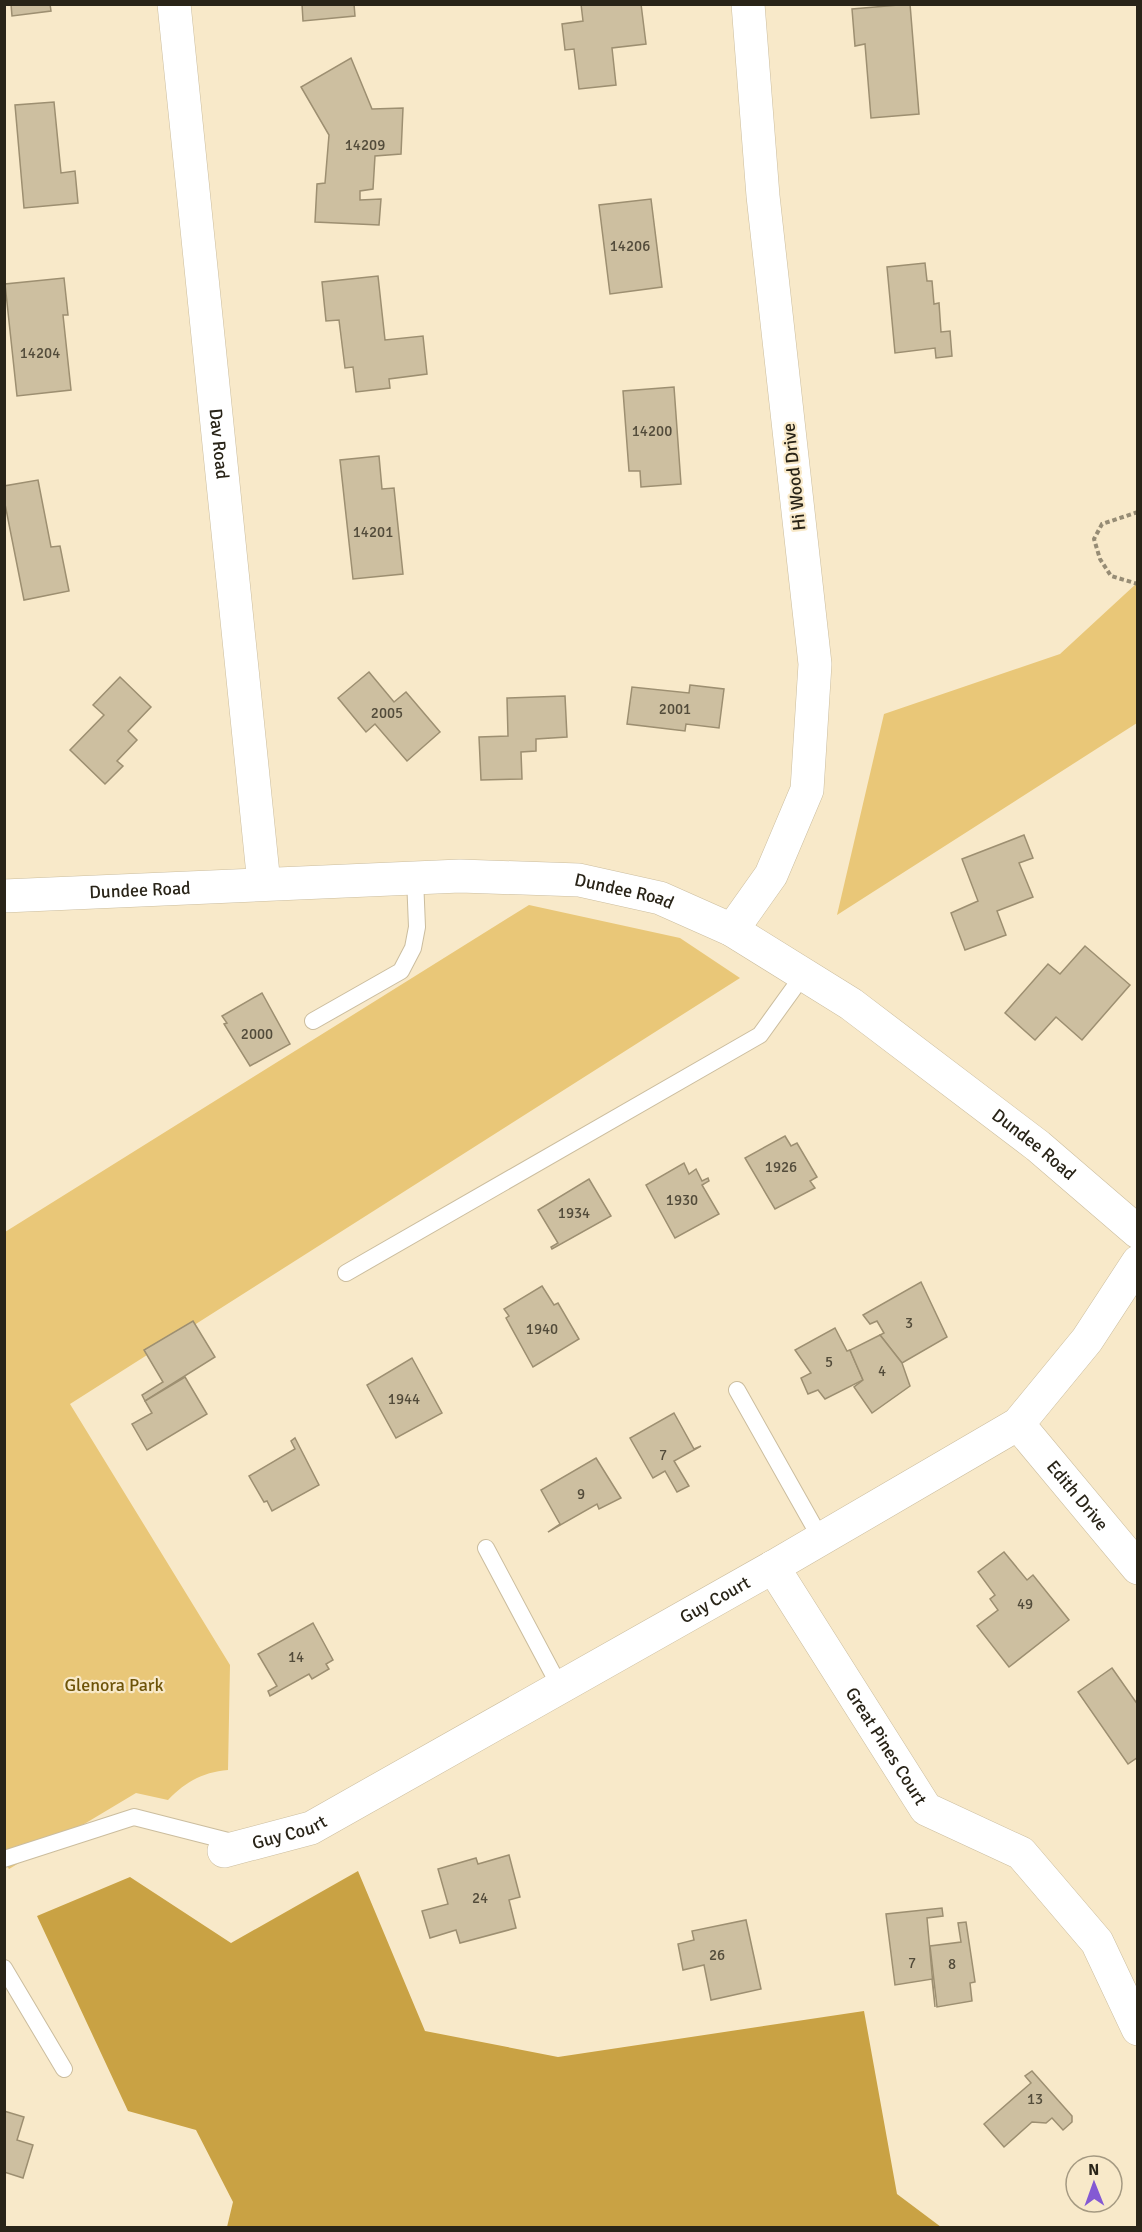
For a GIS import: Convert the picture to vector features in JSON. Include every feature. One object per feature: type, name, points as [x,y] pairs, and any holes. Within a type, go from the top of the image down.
[{"type":"street","name":"Dav Road","points":[[174,4],[264,884]]},
{"type":"street","name":"Hi Wood Drive","points":[[732,930],[771,875],[807,789],[815,664],[763,196],[748,4]]},
{"type":"street","name":"Dundee Road","points":[[4,896],[460,876],[579,880],[660,898],[732,930],[851,1004],[1038,1146],[1137,1232]]},
{"type":"street","name":"Guy Court","points":[[235,1848],[311,1828],[773,1567],[1018,1424],[1087,1340],[1137,1262]]},
{"type":"street","name":"Edith Drive","points":[[1018,1424],[1137,1568]]},
{"type":"street","name":"Great Pines Court","points":[[773,1567],[926,1809],[1022,1853],[1098,1942],[1137,2029]]},
{"type":"lane","points":[[313,1021],[401,970],[413,948],[417,927],[415,878]]},
{"type":"lane","points":[[346,1273],[760,1035],[804,974]]},
{"type":"lane","points":[[736,1390],[821,1539]]},
{"type":"lane","points":[[486,1548],[560,1688]]},
{"type":"lane","points":[[4,1859],[134,1817],[235,1848]]},
{"type":"lane","points":[[4,1968],[64,2069]]},
{"type":"path","points":[[1137,512],[1102,524],[1094,539],[1100,559],[1111,576],[1137,584]]},
{"type":"green space","points":[[1137,583],[1137,723],[837,915],[884,714],[1060,654]]},
{"type":"green space","name":"Glenora Park","points":[[529,905],[680,938],[740,978],[70,1404],[230,1665],[228,1770],[210,1773],[195,1779],[168,1800],[136,1793],[9,1869],[5,1863],[5,1232]]},
{"type":"shaded area","points":[[358,1871],[425,2031],[558,2057],[864,2011],[897,2194],[941,2227],[227,2227],[233,2202],[196,2130],[128,2111],[37,1916],[130,1877],[231,1943]]},
{"type":"building","points":[[11,4],[50,4],[51,11],[12,16]]},
{"type":"building","points":[[302,4],[354,4],[355,16],[303,21]]},
{"type":"building","points":[[581,4],[641,4],[646,44],[612,48],[616,85],[579,89],[574,49],[565,50],[562,24],[583,21]]},
{"type":"building","points":[[910,4],[919,114],[871,118],[865,44],[855,46],[852,9]]},
{"type":"building","points":[[351,58],[372,109],[403,108],[401,154],[375,156],[373,189],[360,191],[360,200],[381,199],[379,225],[315,222],[317,184],[325,183],[329,135],[301,87]]},
{"type":"building","points":[[54,102],[61,173],[75,171],[78,203],[24,208],[15,105]]},
{"type":"building","points":[[651,199],[662,287],[610,294],[599,205]]},
{"type":"building","points":[[925,263],[927,281],[932,281],[934,304],[939,303],[941,332],[950,331],[952,356],[936,358],[935,348],[895,353],[887,267]]},
{"type":"building","points":[[378,276],[385,340],[423,336],[427,374],[389,379],[390,388],[356,392],[353,367],[345,368],[339,320],[326,321],[322,282]]},
{"type":"building","points":[[64,278],[68,315],[63,315],[71,390],[17,396],[5,284]]},
{"type":"building","points":[[674,387],[681,484],[641,487],[640,471],[629,471],[623,391]]},
{"type":"building","points":[[379,456],[382,489],[394,488],[403,574],[353,579],[340,460]]},
{"type":"building","points":[[38,480],[51,547],[60,546],[69,591],[24,600],[4,499],[4,486]]},
{"type":"building","points":[[369,672],[394,702],[406,692],[440,732],[407,761],[375,724],[366,732],[338,698]]},
{"type":"building","points":[[120,677],[151,707],[128,731],[137,740],[117,761],[123,766],[105,784],[70,750],[104,715],[93,705]]},
{"type":"building","points":[[690,685],[724,689],[719,728],[686,724],[685,731],[627,724],[632,687],[689,693]]},
{"type":"building","points":[[565,696],[567,737],[536,739],[536,751],[521,752],[522,779],[481,780],[479,737],[508,736],[507,698]]},
{"type":"building","points":[[1024,835],[1033,858],[1019,863],[1033,897],[997,911],[1006,935],[965,950],[951,913],[978,901],[962,859]]},
{"type":"building","points":[[1085,946],[1130,985],[1082,1040],[1056,1017],[1035,1040],[1005,1013],[1048,964],[1060,974]]},
{"type":"building","points":[[262,993],[290,1044],[250,1066],[224,1024],[227,1023],[222,1016]]},
{"type":"building","points":[[785,1136],[791,1146],[797,1143],[817,1177],[810,1181],[815,1188],[775,1209],[745,1158]]},
{"type":"building","points":[[684,1163],[689,1174],[696,1169],[702,1181],[708,1178],[709,1181],[702,1185],[719,1214],[675,1238],[646,1185]]},
{"type":"building","points":[[589,1179],[611,1216],[552,1249],[551,1247],[558,1243],[538,1210]]},
{"type":"building","points":[[921,1282],[947,1337],[902,1363],[880,1335],[884,1333],[877,1321],[870,1324],[863,1315]]},
{"type":"building","points":[[542,1286],[554,1305],[558,1303],[579,1339],[533,1367],[506,1318],[509,1316],[504,1309]]},
{"type":"building","points":[[193,1321],[215,1357],[145,1401],[142,1395],[163,1382],[144,1350]]},
{"type":"building","points":[[835,1328],[847,1351],[850,1350],[863,1380],[825,1399],[818,1390],[808,1394],[801,1378],[811,1373],[795,1350]]},
{"type":"building","points":[[880,1335],[902,1363],[910,1386],[872,1413],[854,1387],[863,1380],[850,1350]]},
{"type":"building","points":[[412,1358],[442,1413],[396,1438],[367,1385]]},
{"type":"building","points":[[185,1377],[207,1414],[147,1450],[132,1424],[152,1413],[145,1401]]},
{"type":"building","points":[[674,1413],[694,1449],[701,1446],[674,1461],[689,1486],[677,1492],[665,1471],[653,1478],[630,1438]]},
{"type":"building","points":[[295,1438],[319,1485],[272,1511],[249,1476],[295,1449],[291,1441]]},
{"type":"building","points":[[596,1458],[621,1498],[599,1509],[597,1504],[548,1532],[560,1524],[541,1490]]},
{"type":"building","points":[[1004,1552],[1027,1580],[1033,1575],[1069,1620],[1009,1667],[977,1626],[998,1610],[990,1599],[995,1595],[978,1572]]},
{"type":"building","points":[[313,1623],[333,1660],[326,1664],[329,1669],[312,1679],[309,1674],[270,1696],[268,1691],[277,1686],[258,1654]]},
{"type":"building","points":[[1112,1668],[1138,1705],[1138,1757],[1128,1764],[1078,1692]]},
{"type":"building","points":[[509,1855],[520,1897],[509,1900],[516,1928],[460,1943],[456,1930],[430,1938],[422,1911],[448,1904],[438,1869],[476,1858],[478,1864]]},
{"type":"building","points":[[942,1908],[943,1916],[927,1918],[935,2007],[932,1979],[895,1985],[886,1914]]},
{"type":"building","points":[[746,1920],[761,1989],[711,2000],[704,1965],[683,1970],[678,1944],[694,1940],[692,1931]]},
{"type":"building","points":[[966,1922],[975,1982],[970,1983],[972,2001],[937,2007],[930,1946],[961,1942],[958,1923]]},
{"type":"building","points":[[1032,2071],[1072,2116],[1072,2122],[1063,2130],[1052,2118],[1046,2123],[1032,2122],[1004,2147],[984,2124],[1031,2083],[1025,2076]]},
{"type":"building","points":[[4,2111],[24,2117],[17,2140],[33,2145],[23,2178],[4,2172]]}]
